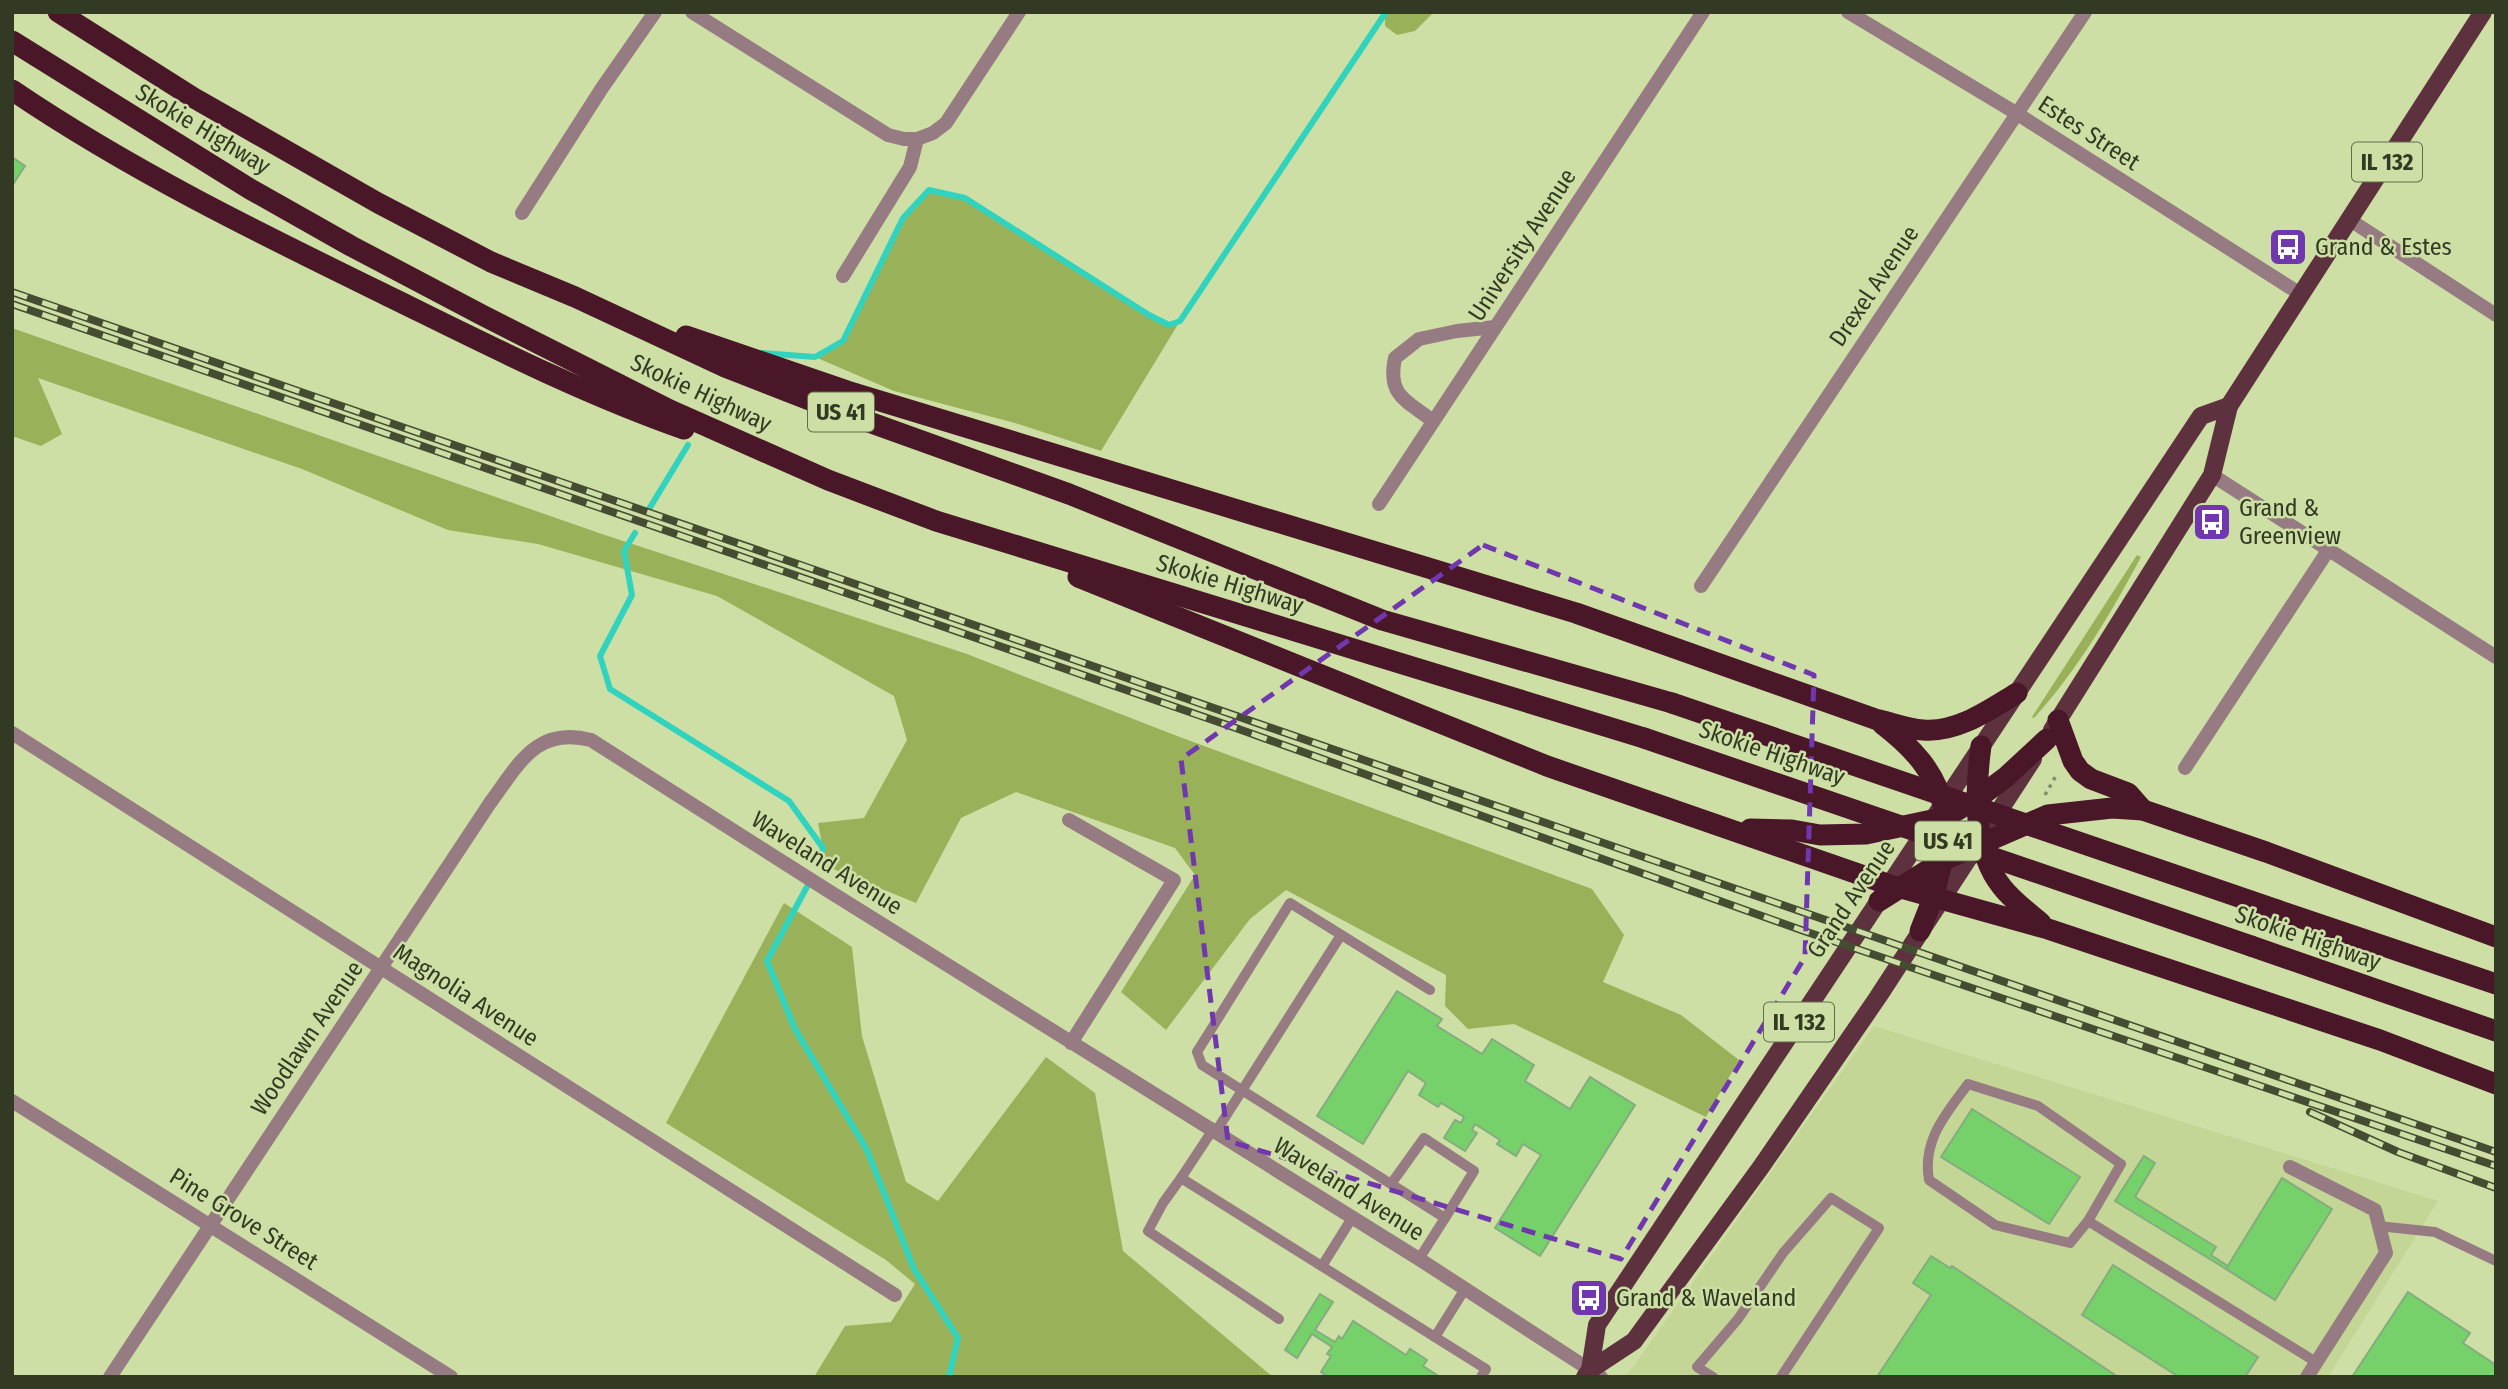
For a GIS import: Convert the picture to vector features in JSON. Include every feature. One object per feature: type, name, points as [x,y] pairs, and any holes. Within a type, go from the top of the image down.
[{"type":"highway","name":"Skokie Highway","points":[[58,12],[194,98],[377,203],[491,262],[575,297],[725,367],[1069,495],[1382,620],[1672,703],[2496,984]]},
{"type":"highway","name":"Skokie Highway","points":[[12,41],[239,181],[351,246],[658,404],[828,480],[936,521],[1644,738],[2496,1031]]},
{"type":"highway","points":[[12,90],[74,132],[168,186],[488,345],[637,413],[828,480]]},
{"type":"highway","points":[[575,297],[847,391],[1576,613],[1875,719],[1924,731],[1955,726],[1974,719],[2017,693]]},
{"type":"highway","points":[[936,521],[1547,766],[1730,829],[1889,891],[1937,899],[2048,929],[2380,1041],[2496,1084]]},
{"type":"highway","points":[[1875,719],[1901,739],[1923,762],[1940,791],[1944,860],[1937,899],[1920,931]]},
{"type":"highway","points":[[2058,720],[2073,761],[2080,771],[2091,779],[2128,793],[2143,810]]},
{"type":"highway","points":[[1730,829],[1792,830],[1845,835],[1894,830],[1978,798],[2047,739]]},
{"type":"highway","points":[[1982,747],[1977,779],[1979,842],[2000,885],[2048,929]]},
{"type":"highway","points":[[1889,891],[1979,842],[2048,815],[2112,808],[2143,810],[2278,856],[2496,937]]},
{"type":"highway","points":[[2380,1041],[2496,1074]]},
{"type":"main road","name":"IL 132","points":[[1937,899],[1979,842],[2047,739],[2212,475],[2229,406],[2483,12]]},
{"type":"main road","name":"Grand Avenue","points":[[1592,1374],[1597,1325],[1941,814],[2017,693],[2201,416],[2229,406]]},
{"type":"main road","name":"IL 132","points":[[1592,1374],[1634,1341],[1761,1167],[1920,931]]},
{"type":"street","points":[[522,213],[602,88],[655,12]]},
{"type":"street","points":[[692,12],[888,135],[904,139],[917,139],[933,133],[946,122],[1019,12]]},
{"type":"street","name":"University Avenue","points":[[1379,504],[1703,12]]},
{"type":"street","name":"Estes Street","points":[[1848,12],[2016,113],[2302,295]]},
{"type":"street","name":"Drexel Avenue","points":[[1701,586],[2085,12]]},
{"type":"street","points":[[843,276],[910,167],[917,139]]},
{"type":"street","points":[[2350,220],[2496,315]]},
{"type":"street","points":[[1433,421],[1398,394],[1391,378],[1395,358],[1419,339],[1495,327]]},
{"type":"street","points":[[2212,475],[2496,657]]},
{"type":"street","points":[[2185,768],[2329,549]]},
{"type":"street","name":"Magnolia Avenue","points":[[12,733],[895,1295]]},
{"type":"street","name":"Waveland Avenue","points":[[555,737],[574,736],[592,740],[1070,1043],[1419,1259],[1592,1374]]},
{"type":"street","name":"Woodlawn Avenue","points":[[110,1377],[490,803],[525,756],[539,744],[555,737]]},
{"type":"street","points":[[1069,820],[1174,880],[1070,1043]]},
{"type":"street","name":"Pine Grove Street","points":[[12,1101],[451,1377]]},
{"type":"street","points":[[2290,1167],[2375,1210],[2386,1253],[2308,1376]]},
{"type":"lane","points":[[1430,990],[1290,903],[1197,1052],[1202,1065],[1445,1218]]},
{"type":"lane","points":[[1279,1319],[1148,1231],[1163,1203],[1214,1132],[1341,934]]},
{"type":"lane","points":[[1968,1084],[2038,1106],[2121,1164],[2088,1221],[2070,1244],[1995,1225],[1928,1180],[1926,1161],[1940,1120],[1968,1084]]},
{"type":"lane","points":[[1391,1184],[1424,1138],[1474,1171],[1419,1259]]},
{"type":"lane","points":[[1181,1178],[1486,1369],[1481,1377]]},
{"type":"lane","points":[[1713,1377],[1697,1367],[1738,1319],[1783,1253],[1831,1198],[1878,1228],[1781,1377]]},
{"type":"lane","points":[[1322,1266],[1353,1218]]},
{"type":"lane","points":[[2088,1221],[2316,1362]]},
{"type":"lane","points":[[2378,1226],[2435,1233],[2496,1261]]},
{"type":"lane","points":[[1435,1336],[1465,1289]]},
{"type":"path","points":[[2042,800],[2060,770]]},
{"type":"highlighted area","points":[[1483,545],[1814,675],[1805,957],[1621,1259],[1228,1141],[1181,759]]},
{"type":"shaded area","points":[[1385,12],[1434,12],[1415,31],[1397,35],[1385,26]]},
{"type":"shaded area","points":[[929,190],[965,198],[1149,315],[1169,325],[1180,321],[1101,451],[1015,423],[894,391],[815,357],[843,341],[903,218]]},
{"type":"shaded area","points":[[12,328],[599,533],[967,654],[1177,736],[1592,889],[1624,935],[1603,982],[1681,1015],[1739,1060],[1706,1117],[1514,1024],[1468,1029],[1445,1006],[1446,975],[1286,890],[1250,919],[1166,1030],[1121,992],[1195,875],[1175,848],[1016,792],[961,818],[916,903],[826,866],[818,823],[864,818],[907,740],[894,696],[717,596],[538,544],[448,530],[302,469],[38,378],[62,434],[41,446],[12,436]]},
{"type":"shaded area","points":[[2137,555],[2141,557],[2092,641],[2050,699],[2034,718],[2032,717]]},
{"type":"shaded area","points":[[784,903],[852,947],[862,1036],[906,1182],[938,1201],[1046,1057],[1095,1093],[1123,1251],[1273,1377],[814,1377],[845,1326],[891,1322],[915,1284],[886,1260],[666,1123]]},
{"type":"shaded area","points":[[1874,1026],[2438,1201],[2328,1377],[1626,1377]]},
{"type":"building","points":[[12,157],[25,166],[12,186]]},
{"type":"building","points":[[1397,991],[1442,1019],[1437,1026],[1482,1054],[1492,1039],[1534,1065],[1525,1081],[1570,1109],[1590,1077],[1635,1105],[1540,1256],[1495,1228],[1541,1155],[1523,1144],[1516,1156],[1497,1144],[1500,1140],[1475,1124],[1472,1130],[1477,1133],[1465,1151],[1444,1138],[1455,1120],[1461,1123],[1464,1117],[1441,1103],[1438,1107],[1419,1095],[1426,1083],[1408,1071],[1363,1144],[1317,1116]]},
{"type":"building","points":[[1972,1109],[2080,1177],[2049,1224],[1941,1157]]},
{"type":"building","points":[[2144,1156],[2155,1163],[2135,1197],[2216,1247],[2211,1255],[2228,1266],[2226,1269],[2115,1201]]},
{"type":"building","points":[[2282,1178],[2332,1209],[2275,1300],[2226,1269]]},
{"type":"building","points":[[1931,1256],[1950,1268],[1952,1266],[2118,1377],[1877,1377],[1931,1295],[1913,1283]]},
{"type":"building","points":[[2113,1265],[2258,1357],[2245,1377],[2179,1377],[2082,1315]]},
{"type":"building","points":[[2408,1292],[2470,1333],[2463,1343],[2496,1365],[2496,1377],[2352,1377]]},
{"type":"building","points":[[1320,1294],[1333,1302],[1315,1330],[1335,1342],[1339,1336],[1342,1339],[1353,1321],[1406,1355],[1410,1349],[1427,1360],[1423,1366],[1440,1377],[1328,1377],[1321,1372],[1331,1356],[1327,1354],[1332,1347],[1312,1334],[1297,1358],[1285,1350]]},
{"type":"waterway","points":[[762,353],[815,357],[843,341],[903,218],[929,190],[965,198],[1149,315],[1169,325],[1180,321],[1386,12]]},
{"type":"waterway","points":[[649,509],[688,445]]},
{"type":"waterway","points":[[635,533],[624,551],[632,595],[600,656],[610,689],[789,801],[823,848],[817,864]]},
{"type":"waterway","points":[[809,883],[767,961],[795,1029],[867,1150],[914,1269],[958,1338],[949,1377]]},
{"type":"railway","points":[[12,292],[2496,1152]]},
{"type":"railway","points":[[12,304],[1233,727],[1804,931],[2496,1166]]},
{"type":"railway","points":[[2310,1112],[2398,1152],[2496,1188]]},
{"type":"place","name":"Grand & Estes","points":[[2288,247]]},
{"type":"place","name":"Grand & Greenview","points":[[2212,522]]},
{"type":"place","name":"Grand & Waveland","points":[[1589,1298]]}]
